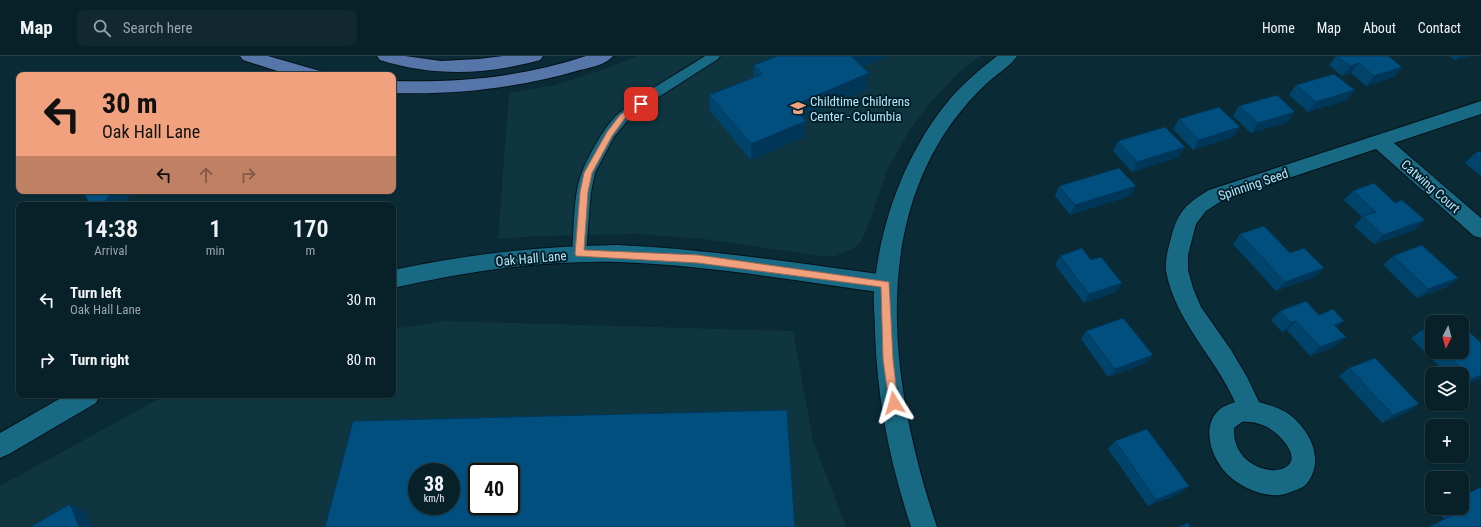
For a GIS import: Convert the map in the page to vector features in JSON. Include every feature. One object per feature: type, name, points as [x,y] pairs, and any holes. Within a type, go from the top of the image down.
[{"type":"main road","points":[[249,56],[302,72]]},
{"type":"main road","points":[[386,56],[421,65],[462,67],[510,61],[534,56]]},
{"type":"main road","points":[[396,87],[460,86],[511,81],[553,72],[604,56]]},
{"type":"street","points":[[924,527],[916,503],[898,434],[889,373],[886,284],[896,223],[910,179],[929,143],[951,110],[976,83],[1008,56]]},
{"type":"street","name":"Spinning Seed","points":[[1251,411],[1239,384],[1223,357],[1192,312],[1182,288],[1177,270],[1177,255],[1186,221],[1199,206],[1216,195],[1380,142],[1481,107]]},
{"type":"street","name":"Catwing Court","points":[[1380,142],[1481,230]]},
{"type":"street","name":"Oak Hall Lane","points":[[396,278],[433,270],[484,262],[579,254],[698,259],[886,284]]},
{"type":"street","points":[[0,446],[83,398]]},
{"type":"lane","points":[[579,254],[584,192],[588,173],[609,134],[623,116],[714,56]]},
{"type":"shaded area","points":[[637,56],[980,56],[959,72],[932,101],[909,131],[887,171],[866,231],[861,241],[853,249],[836,256],[820,256],[704,239],[637,234],[541,236],[498,239],[509,93],[555,85],[602,70]]},
{"type":"shaded area","points":[[444,321],[793,331],[813,440],[846,527],[0,527],[0,486],[161,398],[396,398],[396,329]]},
{"type":"building","points":[[777,56],[851,56],[869,73],[792,106],[806,121],[751,144],[709,95],[763,74],[754,65]]},
{"type":"building","points":[[1337,56],[1388,56],[1402,67],[1374,76],[1359,63],[1350,66]]},
{"type":"building","points":[[1334,74],[1355,90],[1316,102],[1296,85]]},
{"type":"building","points":[[1277,95],[1295,112],[1258,123],[1239,106]]},
{"type":"building","points":[[1219,107],[1240,127],[1199,140],[1179,119]]},
{"type":"building","points":[[1165,127],[1185,147],[1137,162],[1118,141]]},
{"type":"building","points":[[1481,151],[1481,158],[1475,153]]},
{"type":"building","points":[[1119,168],[1136,186],[1075,205],[1059,186]]},
{"type":"building","points":[[1374,183],[1395,203],[1402,200],[1425,220],[1383,235],[1363,216],[1376,212],[1353,191]]},
{"type":"building","points":[[84,194],[110,194],[105,202],[88,202]]},
{"type":"building","points":[[1264,226],[1290,253],[1304,248],[1324,268],[1285,282],[1240,234]]},
{"type":"building","points":[[1422,245],[1458,278],[1428,289],[1393,256]]},
{"type":"building","points":[[1082,248],[1091,260],[1101,257],[1122,283],[1089,294],[1060,256]]},
{"type":"building","points":[[1306,301],[1319,315],[1333,309],[1344,321],[1334,325],[1346,337],[1320,347],[1296,321],[1291,323],[1280,311]]},
{"type":"building","points":[[1123,318],[1153,355],[1115,369],[1086,331]]},
{"type":"building","points":[[1469,332],[1481,343],[1481,375],[1472,379],[1469,376],[1469,367],[1460,367],[1452,359],[1469,359]]},
{"type":"building","points":[[1375,358],[1419,404],[1393,415],[1349,368]]},
{"type":"building","points":[[787,410],[795,527],[325,527],[353,421]]},
{"type":"building","points":[[1147,429],[1189,486],[1156,500],[1115,441]]},
{"type":"building","points":[[1481,487],[1481,527],[1441,527],[1437,523],[1453,515],[1469,515],[1469,493]]},
{"type":"building","points":[[70,504],[79,527],[30,527]]},
{"type":"building","points":[[1188,523],[1190,527],[1179,527]]},
{"type":"place","name":"Childtime Childrens Center - Columbia","points":[[798,108]]},
{"type":"route","points":[[641,104],[623,116],[609,134],[588,173],[584,192],[579,254],[698,259],[886,284],[886,332],[889,373],[894,403]]}]
